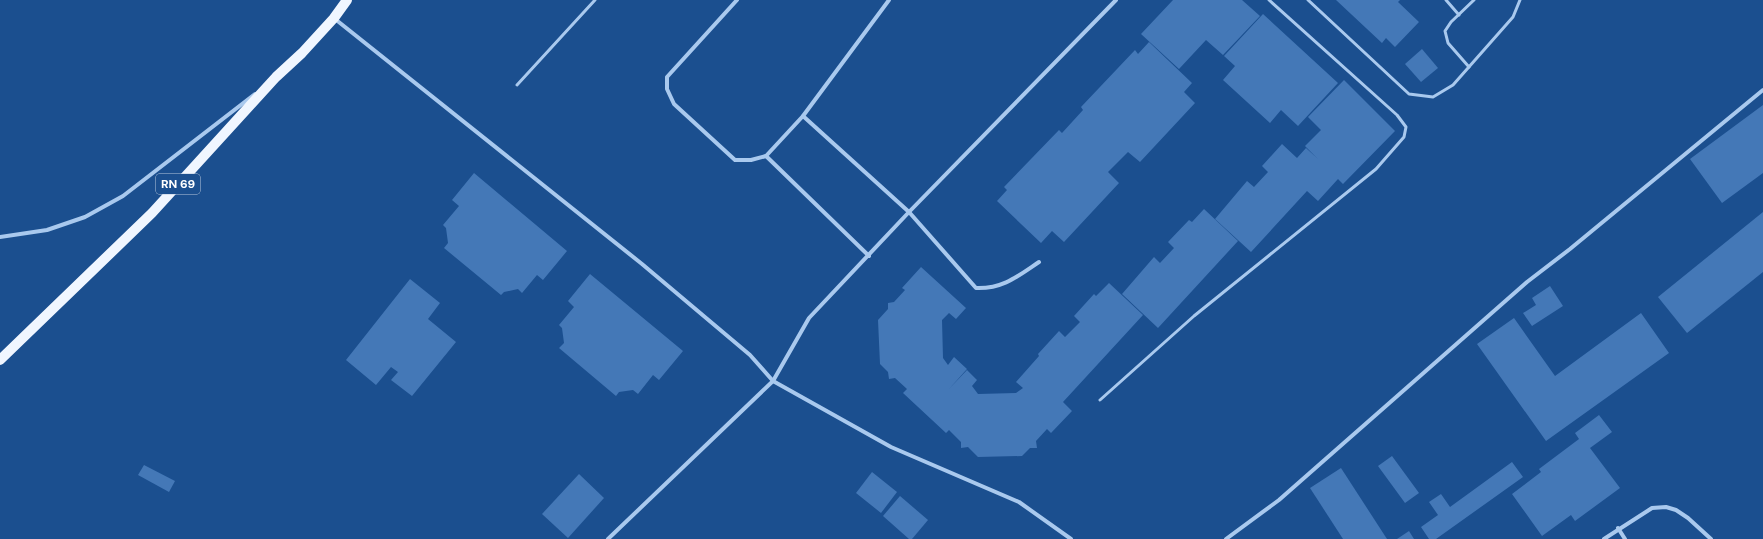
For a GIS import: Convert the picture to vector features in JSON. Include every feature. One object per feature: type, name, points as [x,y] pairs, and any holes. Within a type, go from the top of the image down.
[{"type":"main road","name":"RN 69","points":[[0,360],[152,213],[276,77],[302,53],[334,18],[347,0]]},
{"type":"street","points":[[737,0],[667,77],[667,89],[674,104],[735,160],[751,160],[766,156],[804,116],[889,0]]},
{"type":"street","points":[[608,539],[773,380],[810,318],[909,212],[1116,0]]},
{"type":"street","points":[[334,18],[642,264],[750,355],[773,380],[891,447],[1019,502],[1071,539]]},
{"type":"street","points":[[0,237],[47,230],[85,217],[123,196],[276,77]]},
{"type":"street","points":[[1226,539],[1279,500],[1527,282],[1570,249],[1763,90]]},
{"type":"street","points":[[804,116],[909,212],[976,288],[988,289],[1004,284],[1039,262]]},
{"type":"street","points":[[766,156],[869,256]]},
{"type":"street","points":[[1604,539],[1618,528],[1652,508],[1676,510],[1688,518],[1711,539]]},
{"type":"street","points":[[1618,528],[1625,539]]},
{"type":"lane","points":[[517,85],[595,0]]},
{"type":"lane","points":[[1100,400],[1194,316],[1376,169],[1404,137],[1406,127],[1397,115],[1268,0]]},
{"type":"lane","points":[[1308,0],[1409,94],[1433,97],[1453,85],[1513,17],[1520,0]]},
{"type":"lane","points":[[1446,0],[1459,15]]},
{"type":"lane","points":[[1469,67],[1448,43],[1445,31],[1451,22],[1474,0]]},
{"type":"building","points":[[1173,0],[1242,0],[1260,16],[1223,55],[1206,40],[1179,69],[1141,34]]},
{"type":"building","points":[[1336,0],[1400,0],[1398,2],[1419,22],[1395,47],[1386,38],[1382,43]]},
{"type":"building","points":[[1263,14],[1338,83],[1298,126],[1281,110],[1270,123],[1223,80],[1235,66],[1224,56]]},
{"type":"building","points":[[1149,42],[1192,83],[1184,92],[1195,103],[1140,162],[1128,152],[1108,172],[1119,183],[1064,242],[1052,231],[1041,243],[997,201],[1007,190],[1004,187],[1059,130],[1062,133],[1083,110],[1081,107],[1135,50],[1138,54]]},
{"type":"building","points":[[1422,49],[1438,68],[1421,82],[1405,64]]},
{"type":"building","points":[[1344,80],[1395,131],[1343,184],[1338,179],[1318,201],[1307,191],[1251,252],[1215,219],[1247,181],[1254,187],[1268,172],[1262,166],[1282,144],[1297,158],[1306,148],[1318,159],[1305,146],[1321,130],[1308,117]]},
{"type":"building","points":[[1763,105],[1763,173],[1722,203],[1690,159]]},
{"type":"building","points":[[474,173],[567,251],[543,280],[537,275],[522,293],[518,289],[504,292],[501,295],[444,248],[448,243],[446,228],[443,225],[459,206],[452,200]]},
{"type":"building","points":[[1204,209],[1238,241],[1158,328],[1122,294],[1154,257],[1160,263],[1174,248],[1168,242],[1189,220],[1192,222]]},
{"type":"building","points":[[1763,212],[1763,272],[1687,333],[1658,297]]},
{"type":"building","points":[[921,267],[966,308],[956,319],[949,313],[942,320],[943,358],[948,365],[954,357],[967,369],[949,389],[967,370],[977,380],[972,386],[978,394],[1016,393],[1023,388],[1016,382],[1039,356],[1038,354],[1059,331],[1065,337],[1080,322],[1074,316],[1094,294],[1096,296],[1109,283],[1143,315],[1063,402],[1072,411],[1051,433],[1047,429],[1036,441],[1037,448],[1030,448],[1022,456],[978,457],[968,447],[961,448],[961,442],[949,430],[946,433],[903,393],[907,389],[895,378],[889,379],[888,372],[880,364],[878,320],[888,309],[888,303],[894,302],[905,290],[902,288]]},
{"type":"building","points":[[590,274],[683,351],[659,380],[653,375],[638,394],[633,390],[619,392],[616,396],[559,348],[564,343],[562,328],[559,325],[574,307],[568,301]]},
{"type":"building","points":[[410,279],[440,303],[428,319],[456,342],[412,396],[391,380],[398,372],[391,367],[376,385],[346,360]]},
{"type":"building","points":[[1550,286],[1563,306],[1532,326],[1523,313],[1536,305],[1532,298]]},
{"type":"building","points":[[1641,313],[1669,353],[1546,441],[1477,344],[1514,318],[1555,376]]},
{"type":"building","points":[[1599,415],[1612,432],[1590,448],[1620,488],[1575,521],[1571,515],[1542,536],[1512,494],[1541,472],[1539,469],[1579,439],[1575,433]]},
{"type":"building","points":[[1392,456],[1419,493],[1405,503],[1378,466]]},
{"type":"building","points":[[1512,462],[1523,477],[1436,539],[1429,539],[1421,527],[1438,515],[1429,502],[1441,494],[1450,507]]},
{"type":"building","points":[[144,465],[175,481],[169,492],[138,475]]},
{"type":"building","points":[[1341,468],[1387,539],[1343,539],[1310,488]]},
{"type":"building","points":[[872,472],[897,492],[881,513],[856,493]]},
{"type":"building","points":[[579,474],[604,498],[568,538],[542,514]]},
{"type":"building","points":[[900,496],[928,520],[912,539],[909,539],[883,516]]},
{"type":"building","points":[[1409,531],[1414,539],[1397,539]]}]
